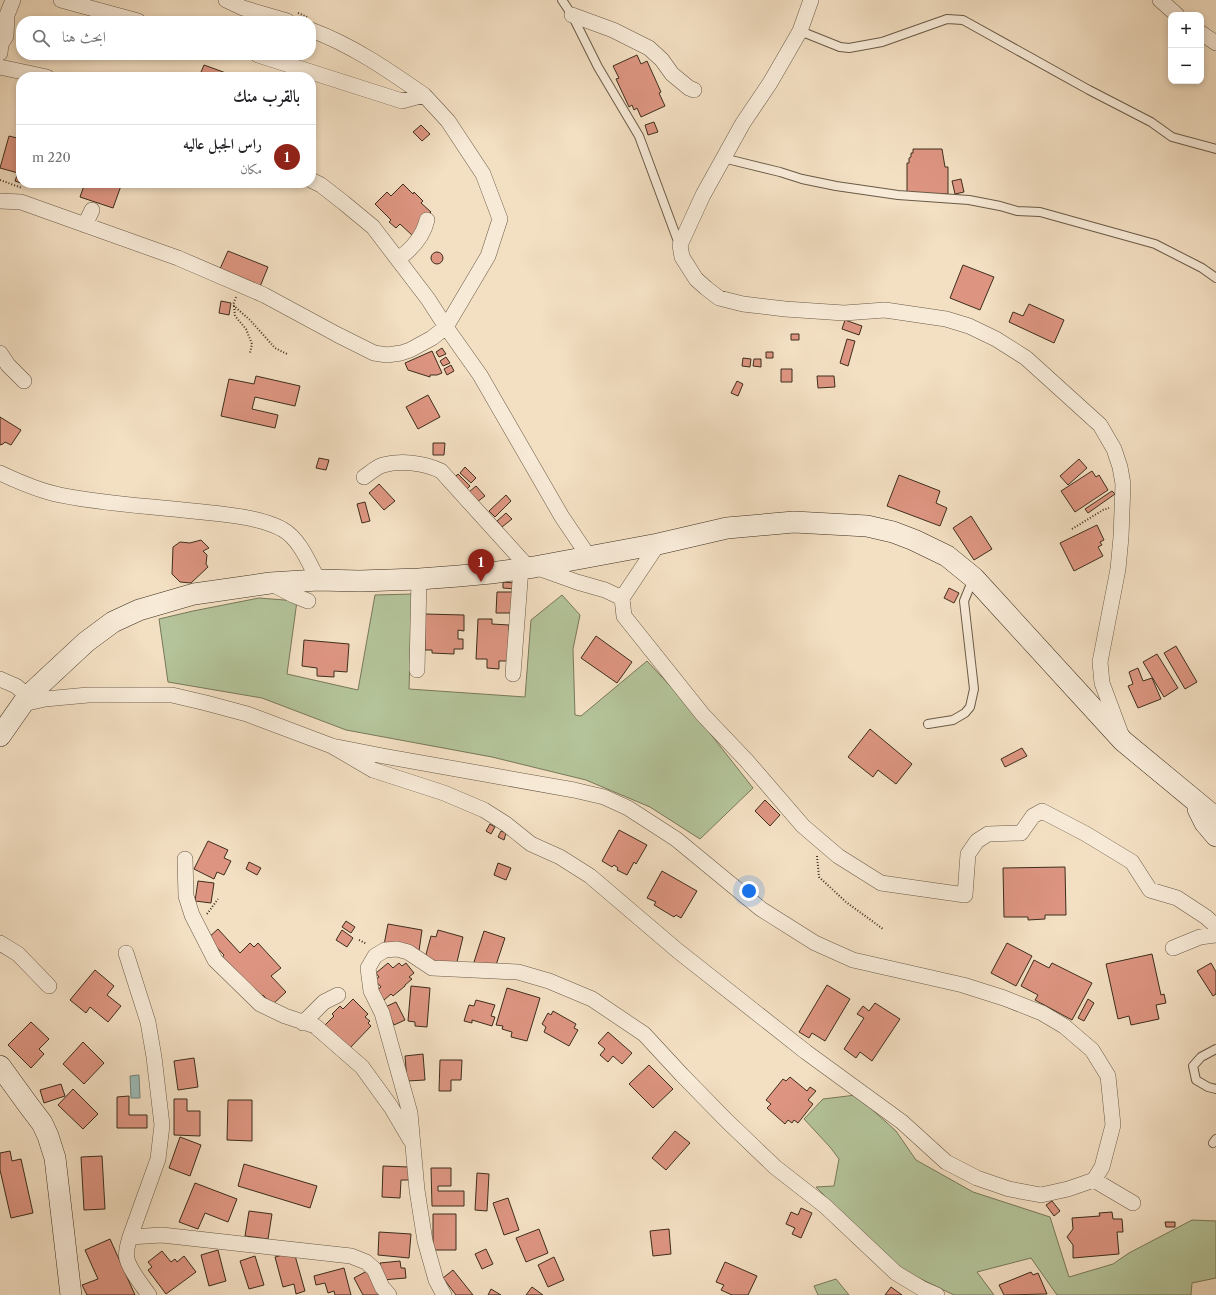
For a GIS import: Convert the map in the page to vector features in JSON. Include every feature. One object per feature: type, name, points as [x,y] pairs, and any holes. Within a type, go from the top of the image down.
[{"type":"street","points":[[0,53],[1,44],[6,36],[8,15],[13,0]]},
{"type":"street","points":[[61,0],[120,16]]},
{"type":"street","points":[[226,0],[243,8],[270,16]]},
{"type":"street","points":[[811,0],[800,31],[770,83],[743,123],[703,195],[680,245],[682,257],[688,268],[706,288],[719,298],[743,304],[785,309],[844,312],[885,310],[925,315],[946,319],[969,326],[996,339],[1026,358],[1100,426],[1114,449],[1120,467],[1123,484],[1118,569],[1100,662],[1102,683],[1124,741]]},
{"type":"street","points":[[1160,0],[1174,12]]},
{"type":"street","points":[[572,15],[613,30],[649,48],[662,60],[672,74],[689,88],[694,90]]},
{"type":"street","points":[[0,201],[21,202],[178,258],[264,295],[338,335],[374,352],[387,355],[410,350],[432,338],[446,327],[488,256],[500,219],[483,174],[448,121],[424,95],[368,57],[316,32]]},
{"type":"street","points":[[1204,35],[1216,43]]},
{"type":"street","points":[[273,60],[310,72]]},
{"type":"street","points":[[0,67],[24,72]]},
{"type":"street","points":[[316,74],[402,102],[424,95]]},
{"type":"street","points":[[316,184],[373,227],[428,299],[480,375],[562,516],[589,557]]},
{"type":"street","points":[[85,226],[92,210]]},
{"type":"street","points":[[398,259],[412,247],[425,230],[427,220]]},
{"type":"street","points":[[0,353],[8,365],[24,381]]},
{"type":"street","points":[[364,477],[382,465],[398,463],[415,463],[429,466],[441,471],[528,567],[605,590],[622,598]]},
{"type":"street","points":[[0,473],[15,480],[58,495],[102,502],[229,515],[261,521],[282,529],[296,541],[318,580]]},
{"type":"street","points":[[0,736],[26,700],[86,642],[113,622],[139,610],[194,594],[270,583],[318,580],[360,581],[419,579],[459,576],[589,557],[658,544],[727,528],[794,522],[867,526],[893,532],[914,540],[947,556],[974,578],[1124,741],[1216,818]]},
{"type":"street","points":[[658,544],[622,598],[624,616],[703,715],[746,760],[803,826],[838,856],[881,883],[965,895],[968,854],[977,841],[988,834],[1021,833],[1034,816],[1042,811],[1086,834],[1132,862],[1150,890],[1177,898],[1206,917],[1216,926]]},
{"type":"street","points":[[513,674],[528,567]]},
{"type":"street","points":[[418,670],[419,579]]},
{"type":"street","points":[[270,583],[308,601]]},
{"type":"street","points":[[0,679],[16,686],[26,700]]},
{"type":"street","points":[[26,700],[88,694],[172,695],[247,714],[332,746],[574,790],[604,797],[628,808],[676,839],[761,909],[815,943],[853,960],[963,985],[1004,998],[1042,1013],[1064,1026],[1092,1050],[1108,1076],[1113,1125],[1102,1167],[1094,1180],[1068,1189],[1041,1194],[1009,1189],[977,1178],[946,1162],[902,1122],[806,1052],[678,951],[590,876],[560,857],[531,844],[506,824],[484,810],[444,793],[372,770],[332,746]]},
{"type":"street","points":[[1194,801],[1205,822],[1216,836]]},
{"type":"street","points":[[185,859],[186,896],[192,916],[215,960],[260,1004],[303,1023],[315,1026],[362,1068],[391,1107],[413,1143]]},
{"type":"street","points":[[1173,948],[1200,937],[1216,935]]},
{"type":"street","points":[[0,943],[18,954],[49,986]]},
{"type":"street","points":[[444,1295],[436,1280],[425,1241],[417,1190],[410,1113],[382,1012],[371,990],[368,968],[375,956],[385,950],[397,949],[408,952],[432,968],[518,972],[549,981],[592,999],[644,1034],[682,1075],[775,1167],[825,1206],[896,1274],[937,1295]]},
{"type":"street","points":[[126,953],[148,1022],[154,1057],[162,1125],[158,1159],[127,1248],[127,1259],[135,1275],[150,1295]]},
{"type":"street","points":[[303,1023],[324,1002],[338,994]]},
{"type":"street","points":[[0,1066],[42,1123],[55,1158],[71,1295]]},
{"type":"street","points":[[1094,1180],[1133,1203]]},
{"type":"street","points":[[130,1237],[162,1235],[351,1256],[366,1262],[374,1269],[382,1287],[389,1295]]},
{"type":"lane","points":[[562,0],[572,15],[598,67],[639,136],[680,245]]},
{"type":"lane","points":[[800,31],[840,47],[849,48],[882,42],[947,19],[963,20],[1088,90],[1151,122],[1172,137],[1216,149]]},
{"type":"lane","points":[[723,158],[802,179],[836,186],[898,195],[969,200],[1017,211],[1040,212],[1155,244],[1202,268],[1216,278]]},
{"type":"lane","points":[[928,724],[953,720],[965,713],[970,707],[974,689],[964,602],[974,578]]},
{"type":"lane","points":[[1216,1049],[1201,1057],[1193,1066],[1196,1080],[1208,1087],[1216,1089]]},
{"type":"path","points":[[239,284],[234,305],[235,316],[246,329],[252,344],[250,353]]},
{"type":"path","points":[[234,305],[250,320],[275,348],[287,354]]},
{"type":"path","points":[[1072,529],[1103,510],[1122,505]]},
{"type":"path","points":[[816,837],[819,877],[846,902],[884,929]]},
{"type":"path","points":[[197,926],[218,899]]},
{"type":"green space","points":[[412,594],[409,689],[525,697],[531,620],[562,595],[580,615],[573,649],[575,715],[581,716],[647,661],[687,704],[753,788],[700,839],[650,807],[586,780],[492,757],[346,730],[262,698],[168,682],[159,619],[259,598],[297,601],[287,674],[358,690],[375,595]]},
{"type":"green space","points":[[856,1095],[896,1131],[916,1160],[973,1192],[1050,1217],[1069,1277],[1113,1264],[1129,1253],[1192,1220],[1216,1221],[1216,1278],[1192,1283],[1191,1295],[1057,1295],[1031,1258],[977,1272],[994,1295],[954,1295],[894,1266],[816,1187],[834,1186],[839,1159],[804,1119],[823,1099]]},
{"type":"green space","points":[[836,1279],[849,1295],[818,1295],[814,1286]]},
{"type":"water","points":[[139,1075],[140,1098],[131,1098],[130,1076]]},
{"type":"building","points":[[637,55],[641,64],[647,61],[661,92],[659,93],[665,106],[641,117],[637,108],[634,110],[632,105],[629,107],[616,79],[619,78],[613,66]]},
{"type":"building","points":[[204,65],[223,72],[201,72]]},
{"type":"building","points":[[654,122],[658,132],[648,135],[645,125]]},
{"type":"building","points":[[421,125],[430,134],[422,141],[413,132]]},
{"type":"building","points":[[9,136],[16,138],[16,172],[0,168]]},
{"type":"building","points":[[913,149],[942,149],[945,167],[948,167],[948,194],[907,194],[907,163],[909,163],[909,158],[911,157],[911,153],[913,153]]},
{"type":"building","points":[[961,179],[964,192],[955,194],[952,181]]},
{"type":"building","points":[[403,184],[423,201],[421,203],[431,212],[420,223],[413,236],[400,224],[396,228],[389,222],[391,220],[375,204],[387,192],[391,196]]},
{"type":"building","points":[[83,188],[120,188],[113,208],[80,197]]},
{"type":"building","points":[[228,251],[268,267],[259,289],[219,271]]},
{"type":"building","points":[[437,252],[441,254],[443,258],[441,262],[437,264],[433,262],[431,258],[433,254]]},
{"type":"building","points":[[963,265],[994,277],[980,310],[950,298]]},
{"type":"building","points":[[221,301],[231,303],[229,315],[219,313]]},
{"type":"building","points":[[1029,304],[1064,320],[1054,343],[1009,322],[1013,312],[1023,316]]},
{"type":"building","points":[[845,320],[862,326],[859,335],[842,329]]},
{"type":"building","points":[[791,334],[799,334],[799,340],[791,340]]},
{"type":"building","points":[[847,339],[855,341],[848,366],[840,363]]},
{"type":"building","points":[[442,348],[446,354],[439,357],[436,352]]},
{"type":"building","points":[[432,351],[442,373],[430,375],[430,377],[408,370],[405,363]]},
{"type":"building","points":[[766,352],[773,352],[773,358],[766,358]]},
{"type":"building","points":[[446,357],[450,363],[443,366],[440,361]]},
{"type":"building","points":[[743,358],[751,359],[750,367],[742,366]]},
{"type":"building","points":[[754,359],[761,359],[761,367],[753,366]]},
{"type":"building","points":[[451,365],[454,371],[447,375],[444,369]]},
{"type":"building","points":[[781,369],[792,369],[792,382],[781,382]]},
{"type":"building","points":[[256,376],[300,386],[295,406],[255,397],[252,409],[278,415],[275,428],[221,416],[229,379],[254,384]]},
{"type":"building","points":[[817,376],[834,376],[835,387],[818,388]]},
{"type":"building","points":[[737,381],[743,384],[738,396],[731,393]]},
{"type":"building","points":[[428,395],[440,417],[418,429],[406,407]]},
{"type":"building","points":[[0,417],[21,430],[11,445],[5,442],[0,445]]},
{"type":"building","points":[[433,443],[445,443],[444,455],[433,455]]},
{"type":"building","points":[[319,458],[329,460],[326,470],[316,468]]},
{"type":"building","points":[[1079,459],[1087,468],[1068,485],[1060,476]]},
{"type":"building","points":[[465,467],[476,478],[471,483],[460,473]]},
{"type":"building","points":[[1092,471],[1096,477],[1099,475],[1108,490],[1075,512],[1061,491]]},
{"type":"building","points":[[458,474],[470,486],[465,491],[453,479]]},
{"type":"building","points":[[899,475],[940,491],[936,503],[947,508],[940,526],[887,506]]},
{"type":"building","points":[[379,484],[395,501],[384,510],[369,493]]},
{"type":"building","points":[[476,486],[485,496],[477,502],[469,492]]},
{"type":"building","points":[[1112,491],[1115,494],[1088,513],[1085,509]]},
{"type":"building","points":[[506,495],[511,501],[495,517],[489,511]]},
{"type":"building","points":[[365,502],[370,521],[362,523],[357,504]]},
{"type":"building","points":[[506,513],[512,519],[502,527],[497,521]]},
{"type":"building","points":[[971,516],[992,549],[974,560],[953,528]]},
{"type":"building","points":[[1097,525],[1104,540],[1100,542],[1102,545],[1098,547],[1103,556],[1074,571],[1060,543]]},
{"type":"building","points":[[201,540],[209,548],[203,551],[207,555],[206,564],[208,567],[191,583],[180,582],[172,574],[173,547],[180,542],[190,543]]},
{"type":"building","points":[[503,582],[515,583],[515,589],[503,588]]},
{"type":"building","points":[[949,588],[959,593],[954,603],[944,598]]},
{"type":"building","points":[[497,592],[516,592],[515,613],[496,613]]},
{"type":"building","points":[[425,614],[464,615],[464,631],[458,630],[458,639],[463,639],[463,649],[454,649],[454,654],[432,653],[432,650],[425,650]]},
{"type":"building","points":[[478,619],[492,619],[492,624],[509,625],[508,661],[499,661],[499,669],[487,668],[487,659],[476,659]]},
{"type":"building","points":[[596,636],[632,662],[617,683],[581,658]]},
{"type":"building","points":[[304,640],[349,644],[347,672],[334,671],[334,677],[317,676],[317,668],[302,666]]},
{"type":"building","points":[[1176,646],[1197,682],[1185,689],[1164,653]]},
{"type":"building","points":[[1157,654],[1178,688],[1164,697],[1143,662]]},
{"type":"building","points":[[1138,668],[1143,681],[1152,678],[1161,699],[1138,708],[1128,686],[1133,684],[1129,672]]},
{"type":"building","points":[[870,729],[912,764],[896,784],[878,770],[873,777],[848,757]]},
{"type":"building","points":[[1022,748],[1027,756],[1005,767],[1001,759]]},
{"type":"building","points":[[765,800],[780,815],[770,826],[755,811]]},
{"type":"building","points":[[490,824],[495,827],[491,834],[486,831]]},
{"type":"building","points":[[619,830],[647,845],[636,864],[634,862],[627,875],[617,870],[618,868],[614,865],[612,867],[602,861]]},
{"type":"building","points":[[501,831],[506,833],[504,840],[498,837]]},
{"type":"building","points":[[208,841],[228,850],[224,858],[231,861],[224,875],[217,872],[214,879],[194,869]]},
{"type":"building","points":[[249,862],[261,868],[257,875],[246,869]]},
{"type":"building","points":[[498,863],[511,868],[506,880],[494,875]]},
{"type":"building","points":[[1065,867],[1066,915],[1045,915],[1045,919],[1028,920],[1028,917],[1004,917],[1003,868]]},
{"type":"building","points":[[662,871],[697,891],[681,918],[676,915],[674,917],[654,905],[656,902],[647,898]]},
{"type":"building","points":[[198,881],[214,883],[211,903],[195,901]]},
{"type":"building","points":[[346,921],[355,927],[351,933],[342,927]]},
{"type":"building","points":[[388,924],[422,930],[419,951],[384,945]]},
{"type":"building","points":[[218,929],[240,953],[250,943],[254,947],[258,943],[281,968],[271,976],[286,992],[272,1005],[263,995],[257,1000],[220,960],[224,955],[208,938]]},
{"type":"building","points":[[342,930],[353,938],[347,947],[336,940]]},
{"type":"building","points":[[438,930],[463,937],[456,966],[425,958],[431,936],[436,937]]},
{"type":"building","points":[[484,931],[505,938],[495,968],[474,962]]},
{"type":"building","points":[[1007,943],[1032,956],[1016,986],[991,973]]},
{"type":"building","points":[[1152,954],[1161,995],[1164,994],[1166,1003],[1156,1005],[1159,1019],[1131,1025],[1129,1016],[1118,1019],[1106,964]]},
{"type":"building","points":[[1034,960],[1049,968],[1052,963],[1092,983],[1072,1020],[1035,1000],[1038,995],[1021,986]]},
{"type":"building","points":[[388,963],[393,968],[399,963],[402,966],[406,963],[414,973],[409,977],[412,979],[405,986],[393,996],[391,994],[384,1000],[376,991],[381,987],[375,980],[379,977],[376,973]]},
{"type":"building","points":[[1211,963],[1216,972],[1216,994],[1213,996],[1197,971]]},
{"type":"building","points":[[95,970],[114,986],[107,995],[121,1006],[108,1022],[90,1007],[86,1013],[70,1000]]},
{"type":"building","points":[[827,985],[850,999],[825,1041],[812,1033],[809,1038],[799,1032]]},
{"type":"building","points":[[411,986],[430,988],[427,1027],[415,1026],[415,1022],[408,1021]]},
{"type":"building","points":[[507,988],[540,998],[527,1041],[511,1037],[512,1032],[502,1029],[503,1026],[496,1025]]},
{"type":"building","points":[[353,999],[368,1014],[365,1017],[370,1021],[368,1023],[371,1026],[348,1050],[324,1026],[334,1016],[332,1014],[340,1006],[343,1009]]},
{"type":"building","points":[[1088,999],[1094,1003],[1084,1021],[1078,1018]]},
{"type":"building","points":[[476,1000],[495,1005],[491,1016],[495,1017],[492,1026],[472,1020],[472,1023],[464,1021],[469,1005],[474,1006]]},
{"type":"building","points":[[396,1002],[405,1020],[394,1025],[385,1007]]},
{"type":"building","points":[[875,1003],[900,1019],[872,1061],[860,1052],[856,1058],[844,1049],[864,1018],[857,1014],[863,1006],[869,1011]]},
{"type":"building","points":[[553,1011],[576,1024],[574,1028],[578,1030],[569,1046],[544,1032],[546,1027],[542,1024],[548,1013],[551,1015]]},
{"type":"building","points":[[31,1022],[49,1039],[39,1049],[44,1054],[31,1068],[8,1045]]},
{"type":"building","points":[[608,1032],[632,1053],[622,1064],[613,1056],[608,1062],[600,1055],[605,1049],[598,1043]]},
{"type":"building","points":[[83,1042],[104,1063],[84,1084],[63,1064]]},
{"type":"building","points":[[423,1054],[425,1080],[407,1081],[405,1056]]},
{"type":"building","points":[[194,1058],[198,1087],[178,1090],[174,1061]]},
{"type":"building","points":[[440,1060],[462,1060],[461,1080],[451,1080],[451,1091],[439,1091]]},
{"type":"building","points":[[649,1065],[673,1089],[653,1108],[629,1084]]},
{"type":"building","points":[[790,1077],[807,1091],[810,1087],[816,1091],[808,1100],[813,1104],[798,1123],[794,1120],[792,1123],[788,1120],[785,1124],[767,1108],[771,1104],[766,1100],[783,1079],[786,1081]]},
{"type":"building","points":[[61,1084],[65,1096],[44,1103],[40,1090]]},
{"type":"building","points":[[73,1089],[98,1114],[83,1129],[58,1105]]},
{"type":"building","points":[[129,1096],[129,1115],[147,1115],[147,1128],[117,1128],[117,1097]]},
{"type":"building","points":[[174,1099],[187,1099],[187,1111],[200,1111],[200,1136],[174,1135]]},
{"type":"building","points":[[228,1100],[252,1100],[252,1141],[227,1140]]},
{"type":"building","points":[[675,1131],[690,1143],[666,1170],[652,1158]]},
{"type":"building","points":[[180,1137],[201,1145],[190,1176],[169,1168]]},
{"type":"building","points":[[10,1151],[12,1161],[21,1159],[33,1213],[11,1218],[0,1170],[0,1153]]},
{"type":"building","points":[[102,1156],[105,1209],[84,1210],[81,1157]]},
{"type":"building","points":[[244,1164],[317,1186],[310,1208],[238,1186]]},
{"type":"building","points":[[383,1166],[409,1167],[409,1180],[401,1180],[400,1198],[382,1197]]},
{"type":"building","points":[[431,1168],[451,1168],[451,1186],[438,1186],[438,1191],[464,1191],[464,1206],[432,1206]]},
{"type":"building","points":[[477,1173],[489,1174],[487,1211],[475,1210]]},
{"type":"building","points":[[195,1183],[237,1199],[228,1222],[205,1213],[198,1229],[179,1222]]},
{"type":"building","points":[[508,1198],[519,1230],[504,1235],[493,1203]]},
{"type":"building","points":[[1052,1201],[1060,1211],[1054,1216],[1046,1205]]},
{"type":"building","points":[[801,1208],[812,1213],[801,1238],[792,1234],[795,1228],[786,1224],[791,1212],[798,1215]]},
{"type":"building","points":[[249,1211],[272,1214],[268,1239],[245,1236]]},
{"type":"building","points":[[1112,1212],[1113,1219],[1122,1219],[1123,1232],[1117,1232],[1119,1254],[1073,1258],[1073,1245],[1067,1237],[1073,1229],[1072,1218],[1100,1216],[1099,1213]]},
{"type":"building","points":[[433,1214],[456,1214],[456,1250],[433,1250]]},
{"type":"building","points":[[1165,1222],[1175,1222],[1175,1227],[1166,1227]]},
{"type":"building","points":[[539,1229],[548,1253],[526,1262],[516,1238]]},
{"type":"building","points":[[669,1229],[671,1254],[653,1256],[650,1231]]},
{"type":"building","points":[[379,1232],[411,1234],[409,1258],[378,1255]]},
{"type":"building","points":[[110,1239],[135,1295],[87,1295],[82,1285],[98,1279],[85,1250]]},
{"type":"building","points":[[486,1249],[493,1264],[482,1269],[475,1254]]},
{"type":"building","points":[[218,1250],[226,1281],[209,1286],[201,1255]]},
{"type":"building","points":[[162,1251],[171,1262],[175,1259],[177,1262],[184,1256],[196,1272],[166,1294],[148,1270],[152,1267],[148,1262]]},
{"type":"building","points":[[294,1252],[305,1291],[296,1294],[294,1284],[283,1287],[275,1257]]},
{"type":"building","points":[[255,1256],[264,1285],[249,1289],[240,1261]]},
{"type":"building","points":[[554,1257],[564,1280],[548,1287],[538,1265]]},
{"type":"building","points":[[400,1261],[401,1268],[405,1268],[406,1278],[382,1280],[380,1263]]},
{"type":"building","points":[[725,1262],[757,1276],[748,1295],[732,1295],[721,1290],[724,1285],[716,1282]]},
{"type":"building","points":[[344,1268],[351,1295],[335,1295],[334,1291],[328,1293],[325,1283],[316,1285],[314,1276]]},
{"type":"building","points":[[453,1270],[473,1295],[456,1295],[443,1278]]},
{"type":"building","points":[[367,1271],[381,1295],[363,1295],[354,1278]]},
{"type":"building","points":[[1031,1272],[1033,1275],[1038,1273],[1047,1294],[1004,1295],[999,1285]]},
{"type":"building","points":[[532,1287],[543,1295],[526,1295]]},
{"type":"building","points":[[891,1287],[902,1295],[885,1295]]},
{"type":"building","points":[[491,1289],[501,1295],[488,1295]]},
{"type":"place","name":"راس الجبل عاليه","points":[[481,582]]}]
